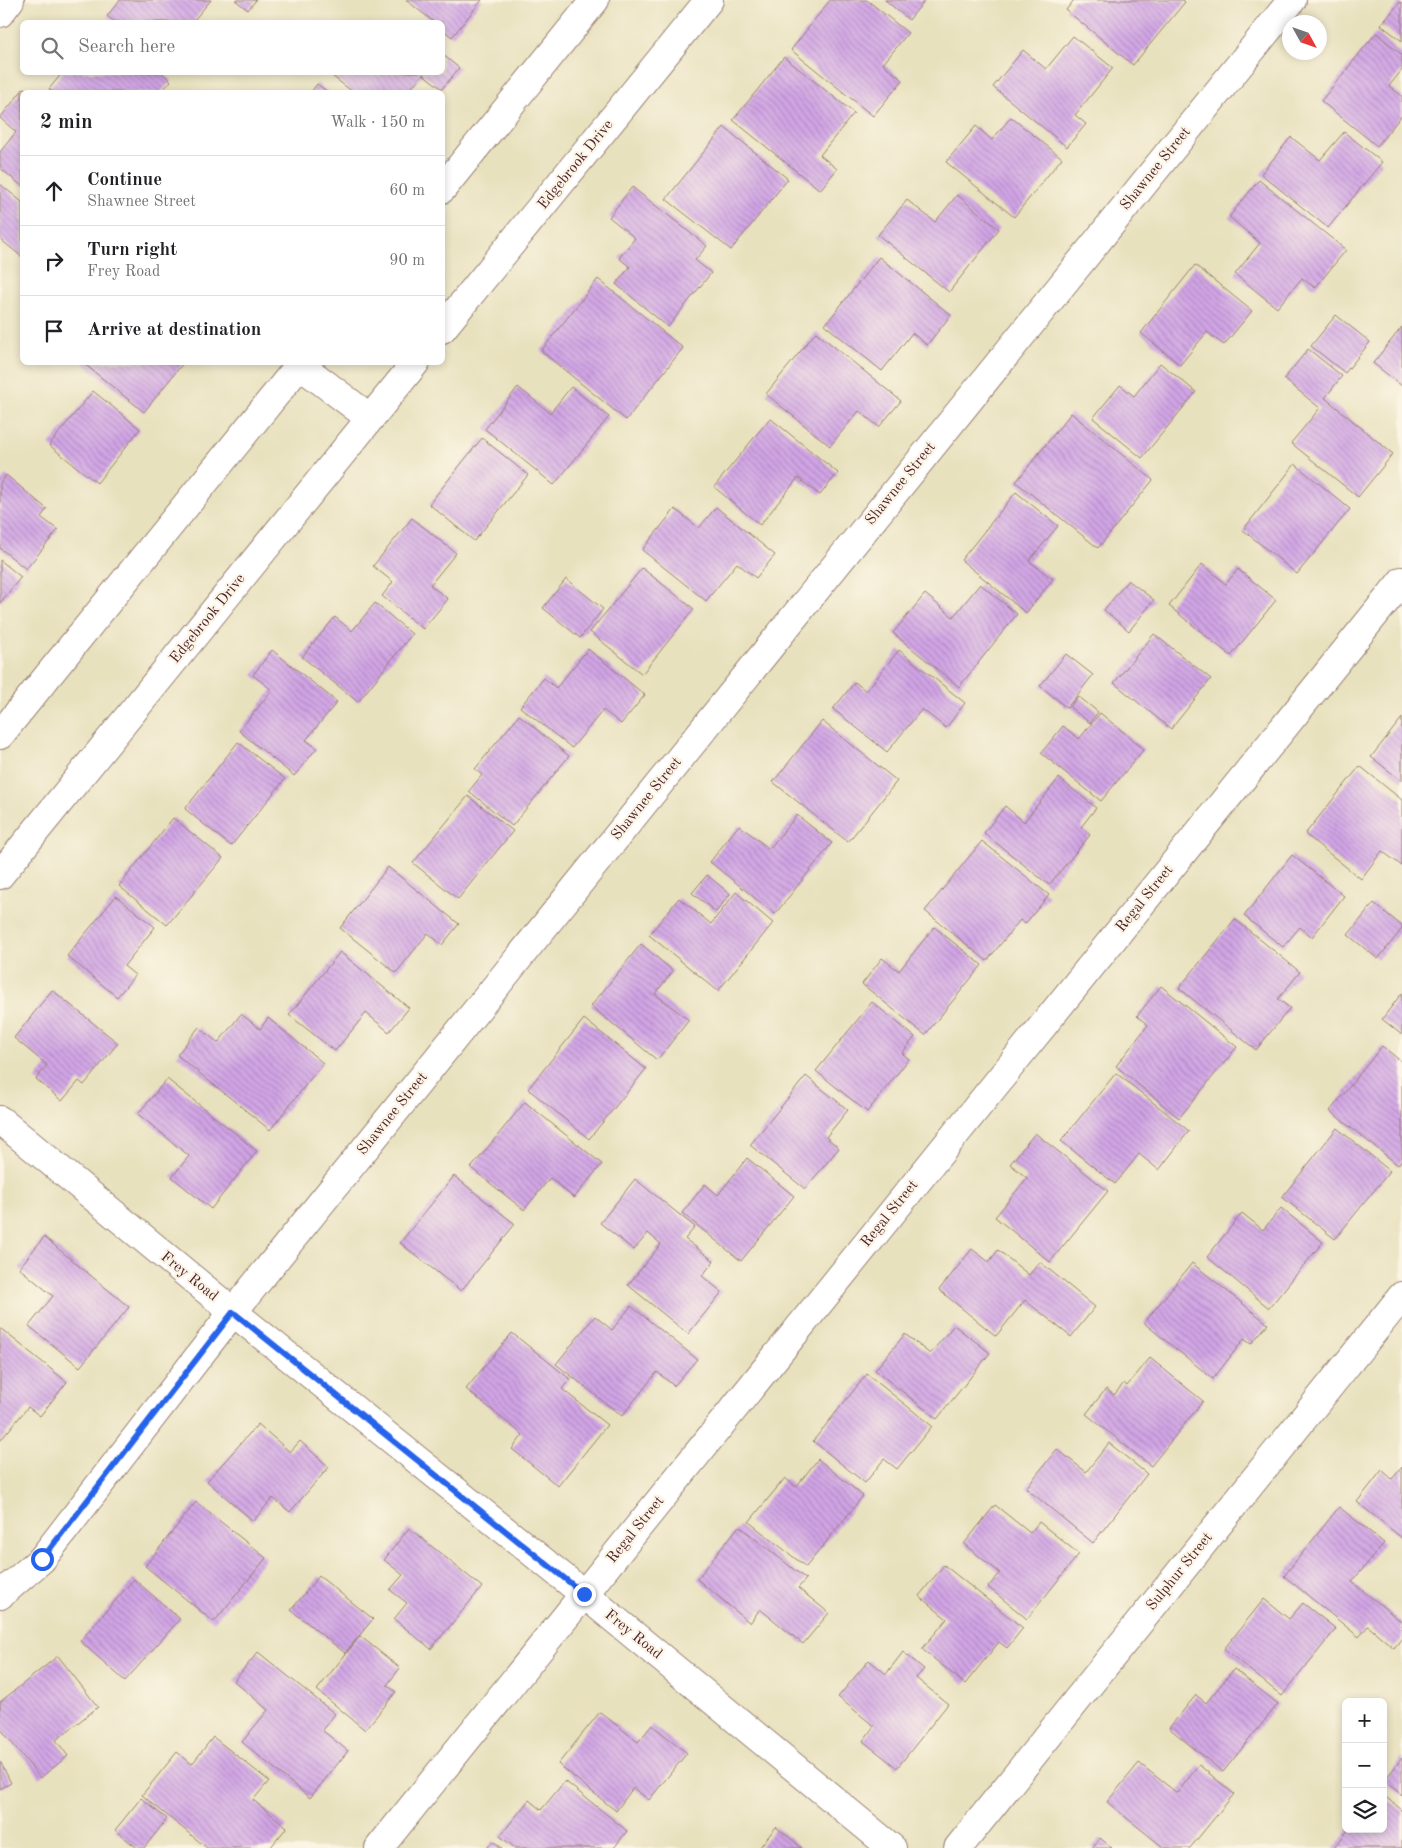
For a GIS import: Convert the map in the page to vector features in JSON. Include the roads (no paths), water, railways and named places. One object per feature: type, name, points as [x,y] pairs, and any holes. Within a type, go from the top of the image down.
[{"type":"street","points":[[0,13],[10,0]]},
{"type":"street","points":[[445,185],[595,0]]},
{"type":"street","name":"Edgebrook Drive","points":[[445,325],[709,0]]},
{"type":"street","name":"Shawnee Street","points":[[0,1595],[42,1559],[233,1312],[1292,0]]},
{"type":"street","points":[[0,735],[300,365]]},
{"type":"street","points":[[302,365],[370,418]]},
{"type":"street","name":"Edgebrook Drive","points":[[0,875],[414,365]]},
{"type":"street","name":"Regal Street","points":[[379,1848],[1402,581]]},
{"type":"street","name":"Frey Road","points":[[0,1120],[233,1312],[584,1594],[892,1848]]},
{"type":"street","name":"Sulphur Street","points":[[958,1848],[1402,1296]]}]
